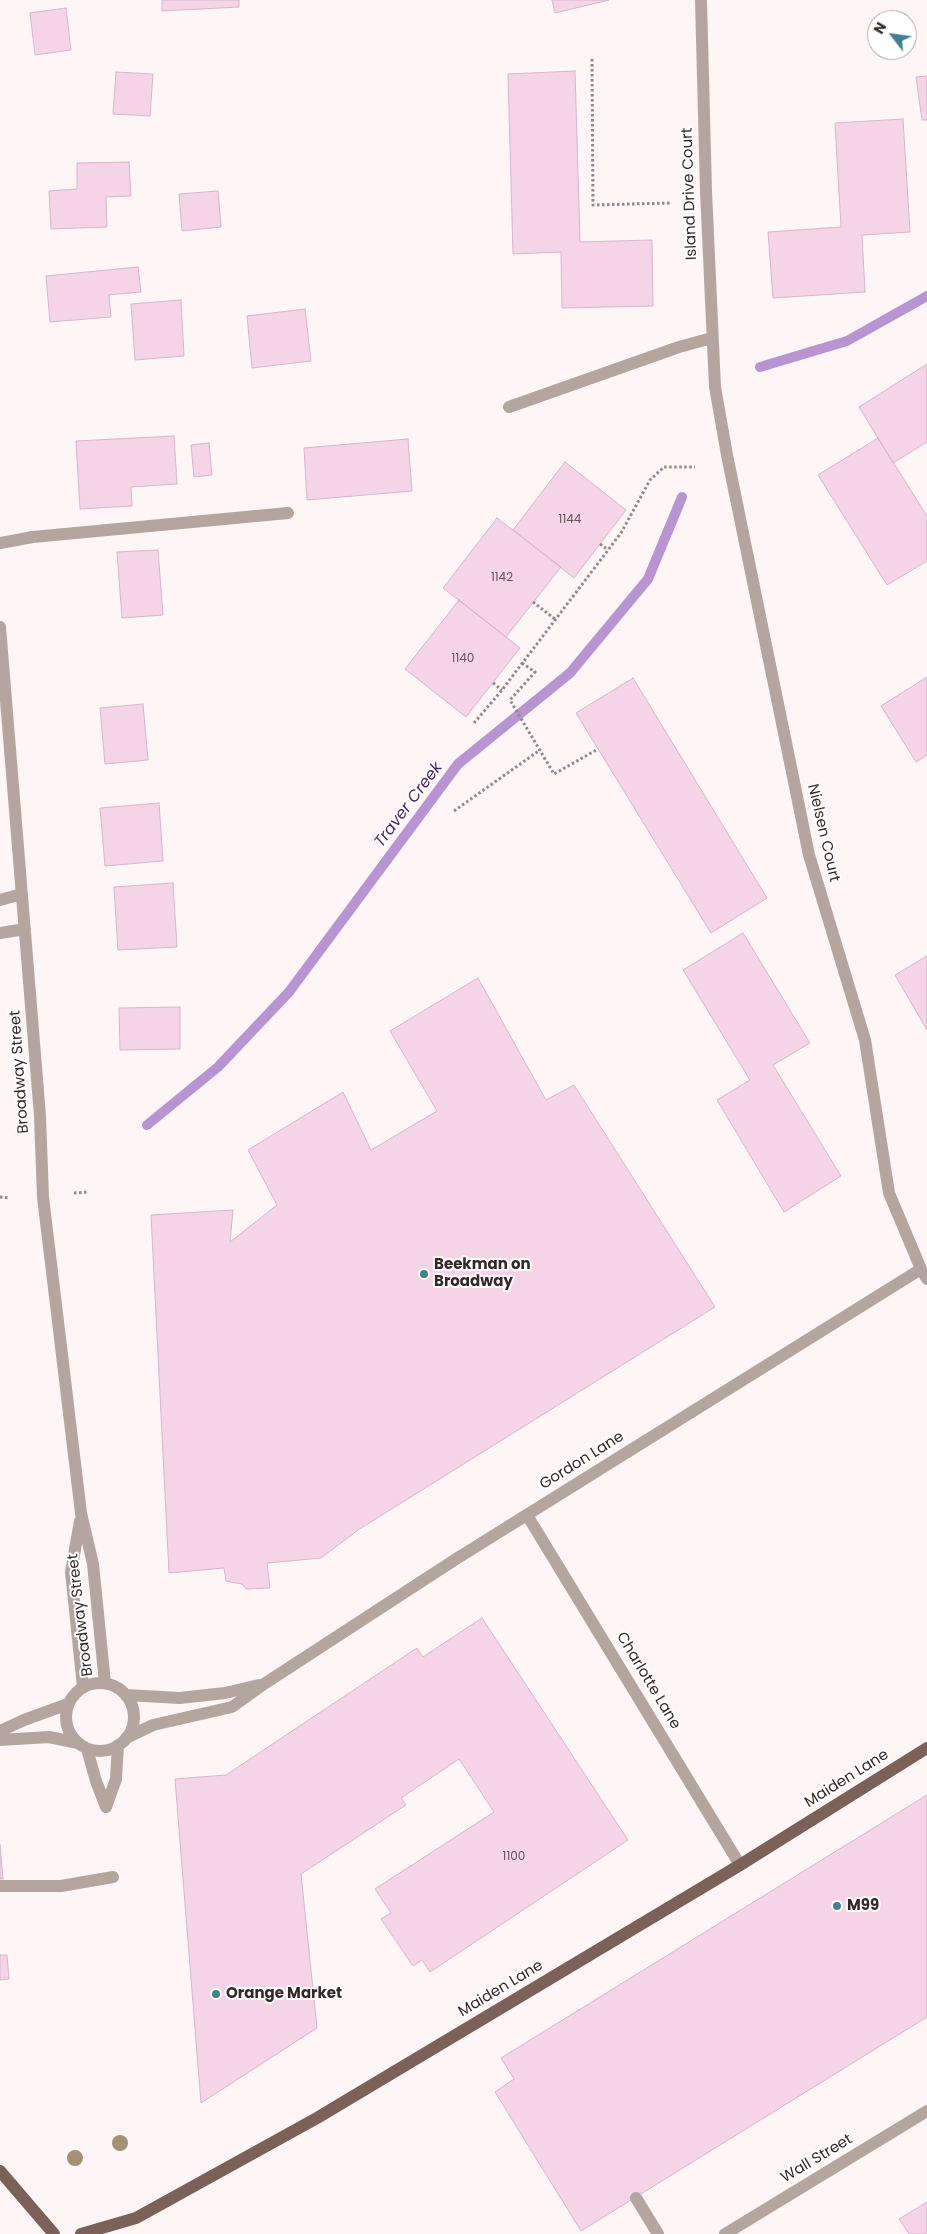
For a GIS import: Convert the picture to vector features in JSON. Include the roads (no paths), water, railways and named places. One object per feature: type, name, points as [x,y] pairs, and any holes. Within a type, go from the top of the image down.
[{"type":"main road","name":"Maiden Lane","points":[[81,2234],[136,2218],[317,2118],[740,1865],[927,1748]]},
{"type":"main road","points":[[0,2171],[54,2234]]},
{"type":"street","name":"Island Drive Court","points":[[701,0],[714,387]]},
{"type":"street","points":[[509,407],[679,347],[712,338]]},
{"type":"street","name":"Nielsen Court","points":[[714,387],[809,855],[865,1040],[889,1192],[924,1274]]},
{"type":"street","points":[[0,543],[33,537],[288,513]]},
{"type":"street","name":"Broadway Street","points":[[0,627],[40,1116],[43,1197],[82,1513],[93,1564],[105,1683]]},
{"type":"street","points":[[0,900],[22,894]]},
{"type":"street","points":[[0,933],[25,929]]},
{"type":"street","name":"Gordon Lane","points":[[122,1742],[153,1725],[232,1707],[264,1684],[527,1515],[924,1274]]},
{"type":"street","name":"Broadway Street","points":[[82,1513],[72,1572],[83,1686]]},
{"type":"street","name":"Charlotte Lane","points":[[527,1515],[740,1865]]},
{"type":"street","points":[[0,1740],[49,1736],[83,1746],[98,1751],[109,1750],[122,1742],[132,1728],[134,1716],[126,1695],[117,1687],[105,1683],[83,1686],[74,1694],[68,1704],[66,1725],[83,1746],[106,1807],[116,1779],[122,1742]]},
{"type":"street","name":"Gordon Lane","points":[[126,1695],[180,1698],[225,1693],[264,1684]]},
{"type":"street","points":[[0,1731],[68,1704]]},
{"type":"street","points":[[0,1886],[61,1886],[113,1877]]},
{"type":"street","name":"Wall Street","points":[[724,2234],[927,2111]]},
{"type":"street","points":[[636,2198],[658,2234]]},
{"type":"waterway","name":"Traver Creek","points":[[760,367],[847,341],[927,296]]},
{"type":"waterway","name":"Traver Creek","points":[[147,1125],[218,1067],[289,992],[458,764],[570,673],[648,579],[682,497]]},
{"type":"place","name":"Beekman on Broadway","points":[[424,1274]]},
{"type":"place","name":"M99","points":[[837,1906]]},
{"type":"place","name":"Orange Market","points":[[216,1994]]}]
